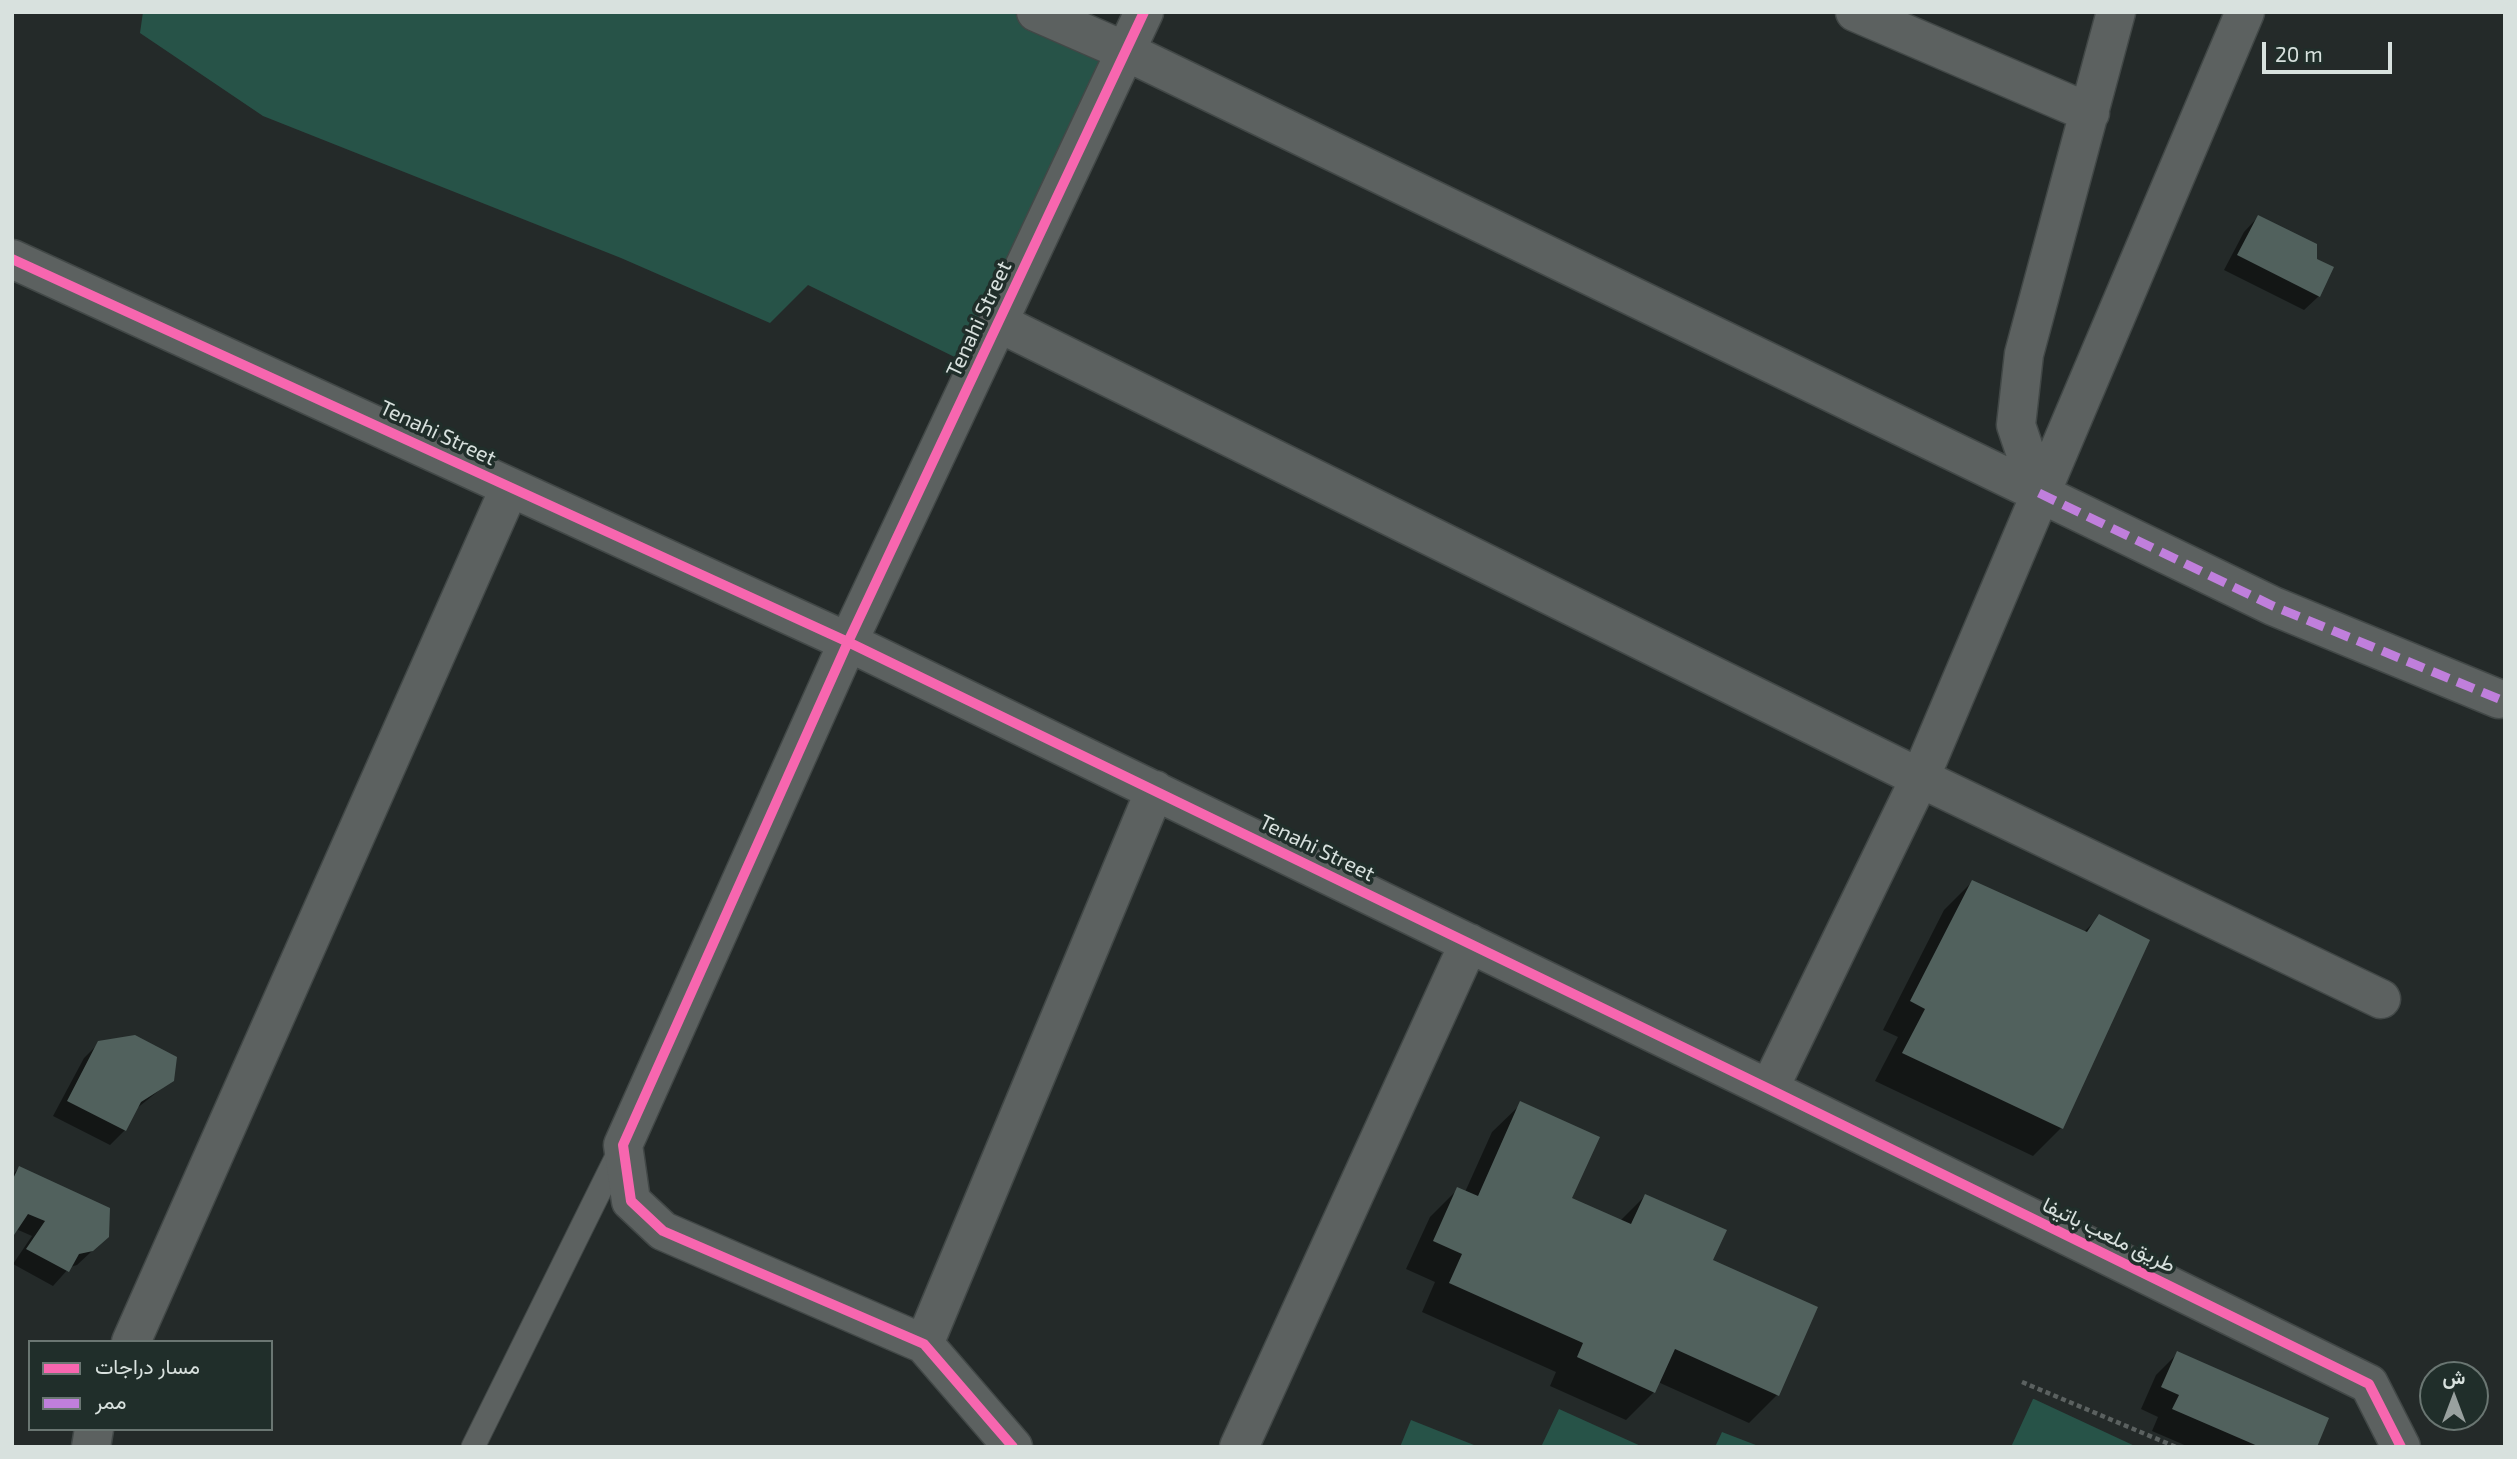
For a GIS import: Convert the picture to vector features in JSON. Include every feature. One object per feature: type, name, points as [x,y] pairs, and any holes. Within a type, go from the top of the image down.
[{"type":"street","points":[[1036,12],[1125,51],[2273,606],[2498,699]]},
{"type":"street","name":"Tenahi Street","points":[[848,642],[1144,12]]},
{"type":"street","points":[[1856,12],[2090,113]]},
{"type":"street","points":[[2039,493],[2016,425],[2024,354],[2116,12]]},
{"type":"street","points":[[1769,1088],[1920,778],[2245,12]]},
{"type":"street","name":"Tenahi Street","points":[[12,259],[848,642],[1769,1088]]},
{"type":"street","points":[[999,323],[1920,778],[2381,999]]},
{"type":"street","points":[[132,1340],[510,487]]},
{"type":"street","points":[[848,642],[623,1145],[631,1201],[663,1231],[925,1344],[1013,1447]]},
{"type":"street","points":[[925,1344],[1155,790]]},
{"type":"street","points":[[1239,1447],[1469,943]]},
{"type":"street","name":"طريق ملعب باتيفا","points":[[1769,1088],[2369,1384],[2401,1447]]},
{"type":"lane","points":[[473,1447],[623,1145]]},
{"type":"path","points":[[2022,1382],[2176,1447]]},
{"type":"green space","points":[[143,12],[1037,12],[1125,51],[977,368],[808,285],[770,323],[621,258],[263,116],[140,33]]},
{"type":"green space","points":[[2034,1399],[2137,1447],[2011,1447]]},
{"type":"green space","points":[[1559,1409],[1643,1447],[1541,1447]]},
{"type":"green space","points":[[1411,1420],[1479,1447],[1400,1447]]},
{"type":"green space","points":[[1722,1432],[1761,1447],[1715,1447]]},
{"type":"building","points":[[2258,215],[2317,244],[2317,259],[2334,267],[2320,297],[2237,255]]},
{"type":"building","points":[[1972,880],[2087,932],[2099,914],[2150,940],[2063,1129],[1902,1053],[1925,1009],[1910,1001]]},
{"type":"building","points":[[135,1035],[177,1057],[174,1081],[141,1102],[126,1131],[67,1101],[98,1041]]},
{"type":"building","points":[[1520,1101],[1600,1137],[1572,1198],[1631,1224],[1645,1194],[1727,1230],[1713,1260],[1818,1307],[1779,1396],[1675,1349],[1655,1393],[1577,1357],[1583,1343],[1449,1283],[1462,1254],[1433,1241],[1457,1187],[1478,1196]]},
{"type":"building","points":[[19,1166],[110,1208],[109,1237],[93,1251],[79,1254],[69,1272],[26,1249],[45,1221],[28,1214],[12,1238],[12,1181]]},
{"type":"building","points":[[2177,1351],[2329,1418],[2317,1447],[2260,1447],[2172,1409],[2179,1395],[2161,1387]]},
{"type":"marked path","points":[[2039,493],[2273,606],[2499,699]]},
{"type":"cycle path","points":[[1013,1447],[924,1344],[663,1231],[631,1201],[623,1145],[848,642],[1144,12]]},
{"type":"cycle path","points":[[12,259],[848,642],[2369,1384],[2401,1447]]}]
